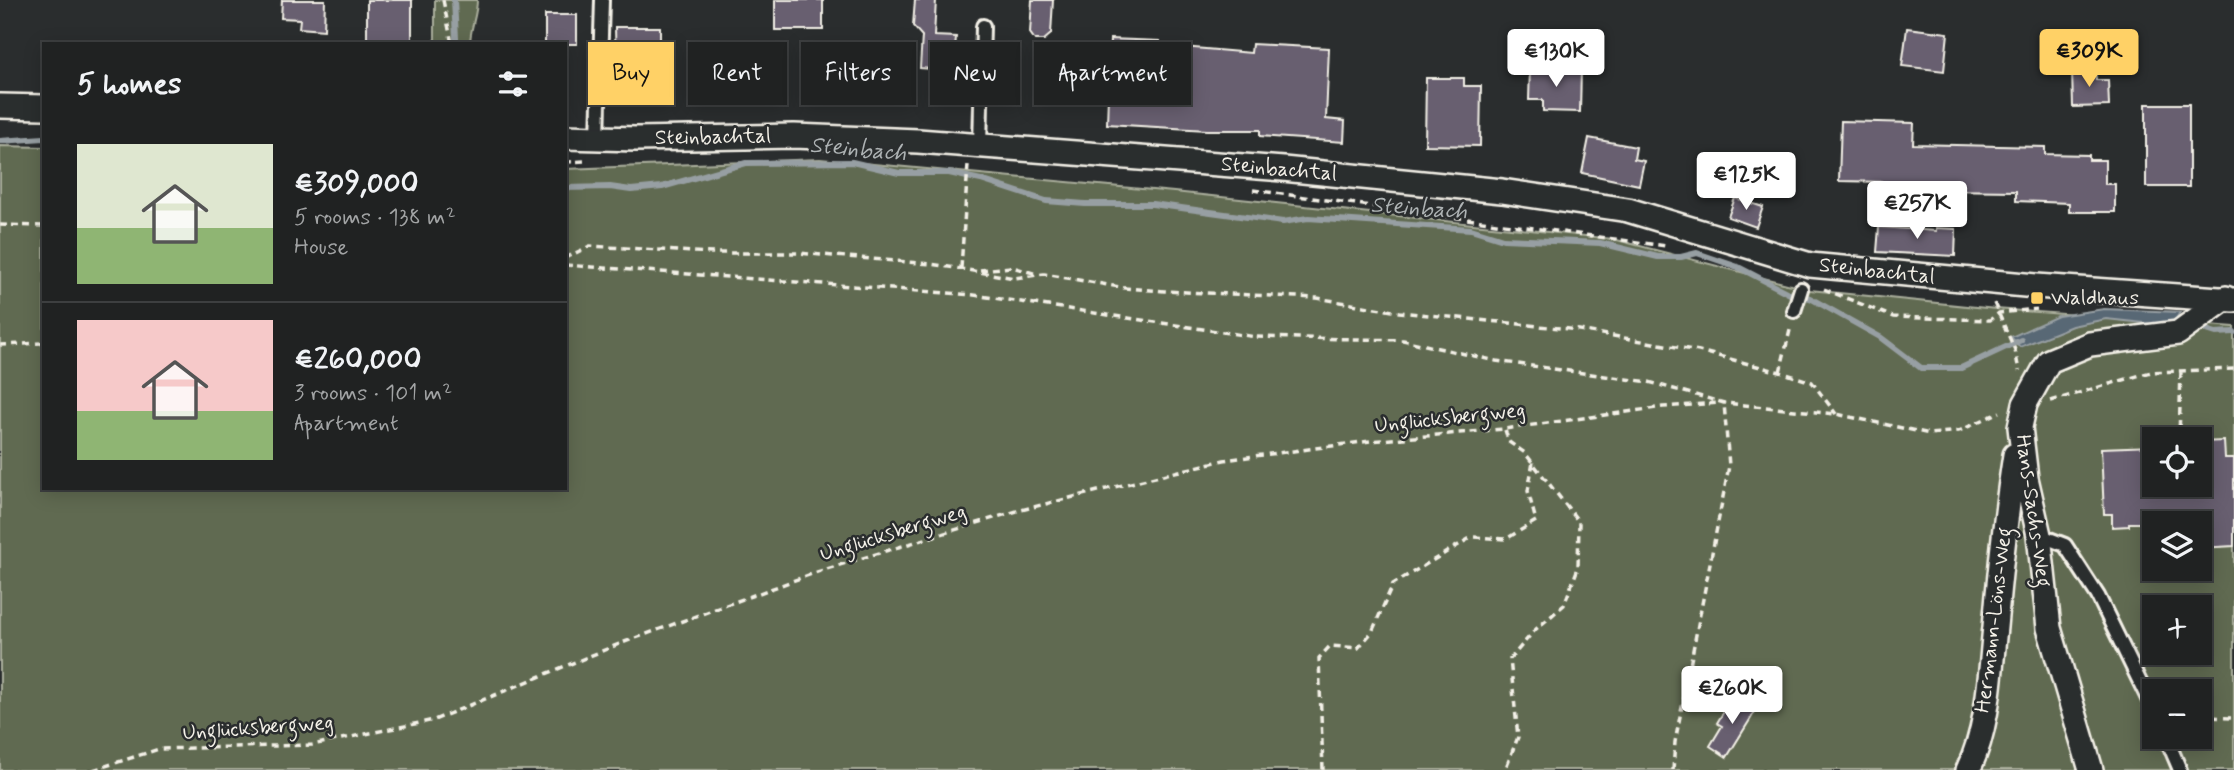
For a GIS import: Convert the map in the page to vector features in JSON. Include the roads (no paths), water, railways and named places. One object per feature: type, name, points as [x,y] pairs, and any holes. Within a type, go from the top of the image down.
[{"type":"street","points":[[0,106],[42,107]]},
{"type":"street","name":"Steinbachtal","points":[[567,137],[794,136],[980,146],[1283,169],[1502,191],[1628,210],[1810,265],[1987,282],[2230,299]]},
{"type":"street","name":"Hans-Sachs-Weg","points":[[2091,770],[2049,628],[2039,535],[2026,478],[2020,428],[2025,404],[2049,361],[2090,344],[2178,333],[2230,299]]},
{"type":"street","name":"Hermann-Löns-Weg","points":[[1968,770],[1977,752],[1988,689],[2007,509],[2020,428]]},
{"type":"lane","points":[[598,138],[602,0]]},
{"type":"lane","points":[[980,146],[983,26]]},
{"type":"lane","points":[[1794,311],[1801,289]]},
{"type":"lane","points":[[2039,535],[2065,545],[2098,596],[2142,686]]},
{"type":"lane","points":[[2170,749],[2180,770]]},
{"type":"water","points":[[2104,309],[2180,312],[2172,326],[2106,319],[2072,326],[2020,347],[2011,337],[2058,316]]},
{"type":"waterway","points":[[454,0],[456,38]]},
{"type":"waterway","name":"Steinbach","points":[[0,141],[42,138]]},
{"type":"waterway","name":"Steinbach","points":[[567,188],[610,187],[631,190],[662,187],[746,163],[852,162],[899,173],[949,173],[981,180],[1046,201],[1152,204],[1283,222],[1308,218],[1471,229],[1503,239],[1600,243],[1658,257],[1681,257],[1697,253],[1738,267],[1792,295],[1810,298],[1880,337],[1921,368],[1961,368],[2021,340]]},
{"type":"waterway","name":"Steinbach","points":[[2197,327],[2216,333],[2234,332]]},
{"type":"place","name":"Waldhaus","points":[[2037,298]]}]
